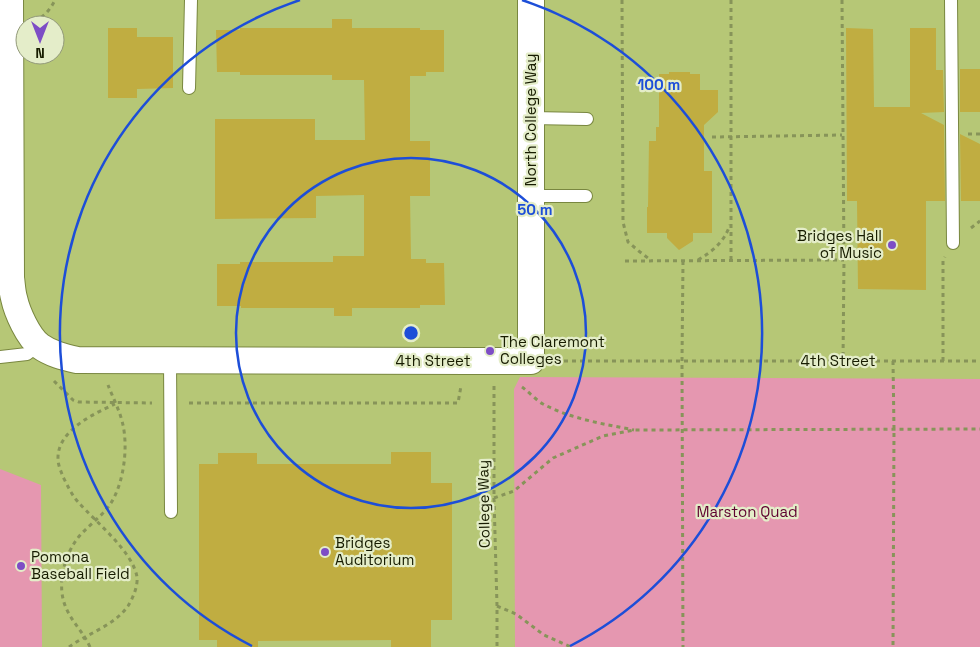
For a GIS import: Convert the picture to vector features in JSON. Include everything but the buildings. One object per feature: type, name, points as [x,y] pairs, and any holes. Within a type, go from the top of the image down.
[{"type":"street","points":[[10,0],[12,278],[14,298],[20,317],[28,332],[39,345]]},
{"type":"street","name":"North College Way","points":[[531,0],[531,361]]},
{"type":"street","name":"4th Street","points":[[39,345],[57,355],[77,360],[531,361]]},
{"type":"lane","points":[[190,88],[191,0]]},
{"type":"lane","points":[[951,0],[953,243]]},
{"type":"lane","points":[[532,118],[586,119]]},
{"type":"lane","points":[[531,196],[586,196]]},
{"type":"lane","points":[[0,357],[27,354],[39,345]]},
{"type":"lane","points":[[170,360],[171,512]]},
{"type":"path","points":[[44,15],[51,8],[55,0]]},
{"type":"path","points":[[622,0],[623,222],[628,242],[652,261]]},
{"type":"path","points":[[730,0],[731,260]]},
{"type":"path","points":[[842,0],[844,361]]},
{"type":"path","points":[[712,137],[842,135]]},
{"type":"path","points":[[698,261],[720,244],[727,234],[731,223]]},
{"type":"path","points":[[943,361],[943,261],[953,243]]},
{"type":"path","points":[[625,261],[844,260]]},
{"type":"path","points":[[683,261],[683,647]]},
{"type":"path","points":[[90,647],[86,638],[67,612],[62,594],[62,577],[67,556],[77,539],[112,503],[122,479],[125,447],[123,425],[98,360]]},
{"type":"path","name":"College Way","points":[[493,361],[497,647]]},
{"type":"path","name":"4th Street","points":[[531,361],[980,361]]},
{"type":"path","points":[[893,361],[893,647]]},
{"type":"path","points":[[53,380],[73,400],[79,402],[458,403],[463,379]]},
{"type":"path","points":[[521,386],[542,403],[563,413],[634,430]]},
{"type":"path","points":[[69,647],[111,622],[127,606],[135,591],[137,578],[133,564],[77,501],[68,488],[57,459],[59,447],[68,433],[88,417],[115,403]]},
{"type":"path","points":[[494,498],[514,490],[554,458],[603,436],[634,430],[980,428]]},
{"type":"path","points":[[497,606],[516,614],[544,635],[571,647]]},
{"type":"shaded area","name":"The Claremont Colleges","points":[[0,0],[980,0],[980,647],[0,647]]},
{"type":"green space","name":"Marston Quad","points":[[520,377],[980,379],[980,647],[515,647],[514,389]]},
{"type":"green space","name":"Pomona Baseball Field","points":[[0,469],[41,485],[42,647],[0,647]]},
{"type":"place","name":"Bridges Hall of Music","points":[[892,245]]},
{"type":"place","name":"The Claremont Colleges","points":[[490,351]]},
{"type":"place","name":"Bridges Auditorium","points":[[325,552]]},
{"type":"place","name":"Pomona Baseball Field","points":[[21,566]]}]
